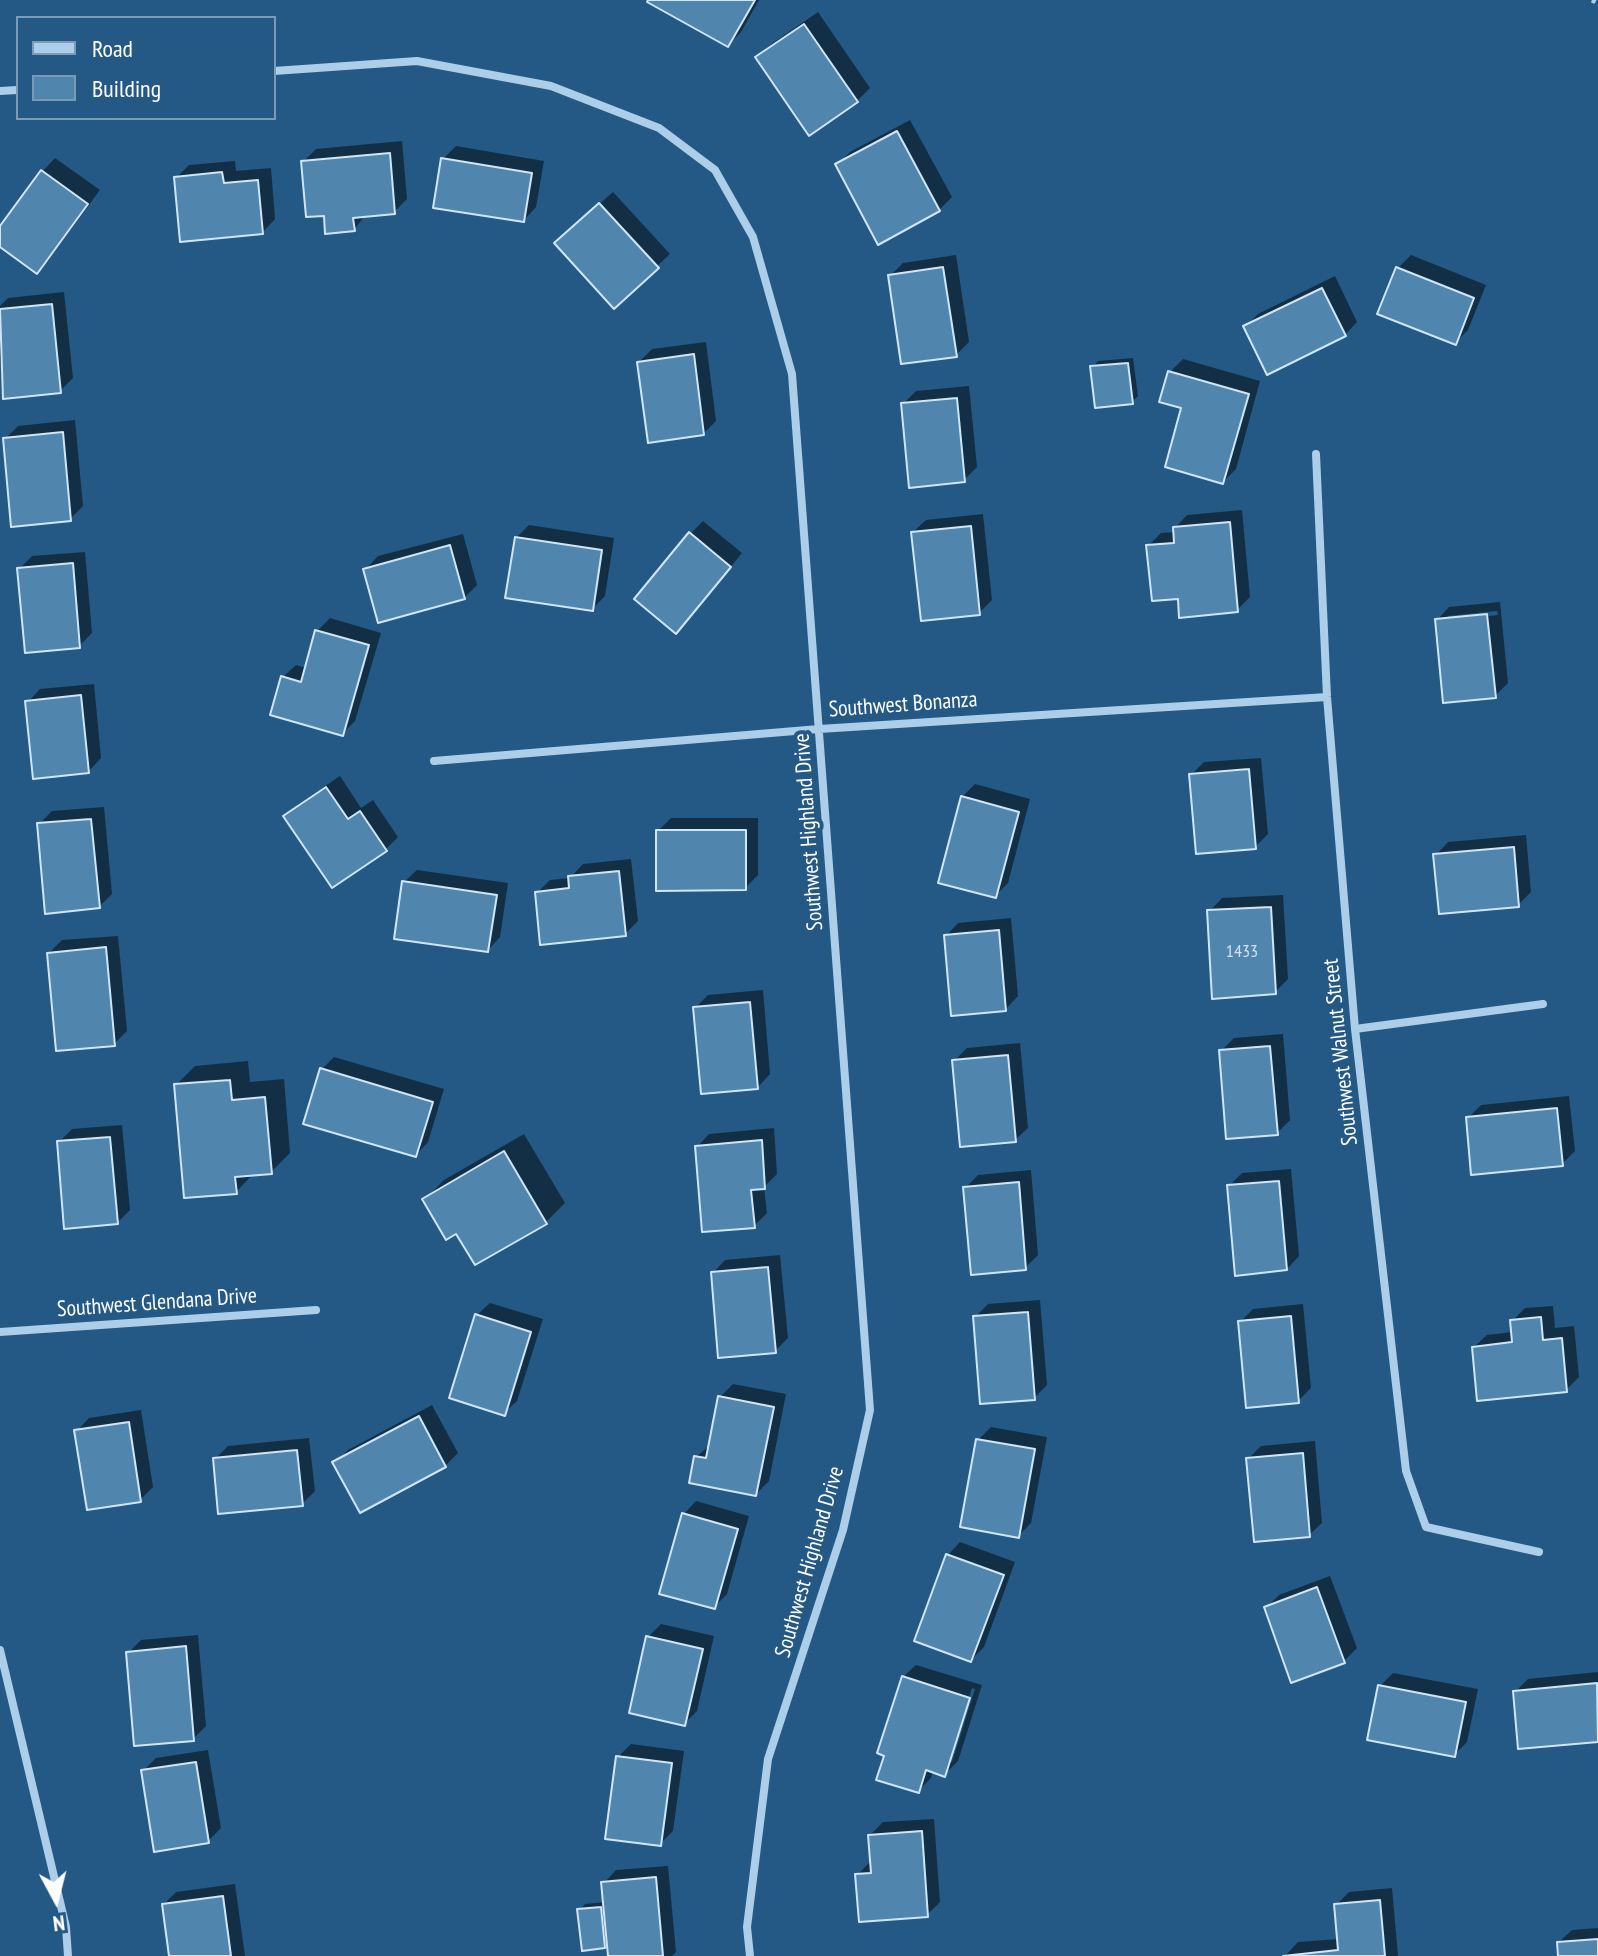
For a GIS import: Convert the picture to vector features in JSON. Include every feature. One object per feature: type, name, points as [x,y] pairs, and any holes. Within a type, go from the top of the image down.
[{"type":"street","name":"Southwest Highland Drive","points":[[276,71],[417,61],[551,86],[659,128],[715,170],[753,237],[792,374],[870,1410],[843,1530],[768,1759],[747,1927],[750,1956]]},
{"type":"street","name":"Southwest Walnut Street","points":[[1316,454],[1327,697],[1355,1029],[1406,1471],[1426,1527],[1539,1552]]},
{"type":"street","name":"Southwest Bonanza","points":[[434,761],[819,729],[1327,697]]},
{"type":"street","points":[[1355,1029],[1543,1004]]},
{"type":"street","name":"Southwest Glendana Drive","points":[[0,1332],[316,1310]]},
{"type":"street","points":[[0,1650],[66,1927],[68,1956]]},
{"type":"path","points":[[1592,0],[1598,3]]},
{"type":"building","points":[[648,0],[755,0],[728,47]]},
{"type":"building","points":[[804,24],[858,102],[809,136],[755,57]]},
{"type":"building","points":[[897,131],[940,211],[878,245],[835,164]]},
{"type":"building","points":[[390,153],[395,214],[353,218],[355,231],[325,234],[324,216],[306,217],[301,161]]},
{"type":"building","points":[[441,158],[532,173],[524,222],[433,208]]},
{"type":"building","points":[[41,170],[88,204],[37,274],[0,247],[0,226]]},
{"type":"building","points":[[222,172],[224,183],[258,180],[263,234],[180,242],[174,177]]},
{"type":"building","points":[[599,203],[659,268],[614,309],[554,243]]},
{"type":"building","points":[[943,267],[957,357],[901,364],[888,275]]},
{"type":"building","points":[[1396,267],[1474,298],[1456,345],[1377,314]]},
{"type":"building","points":[[1322,288],[1346,336],[1267,375],[1243,326]]},
{"type":"building","points":[[52,304],[61,393],[3,399],[0,309]]},
{"type":"building","points":[[694,354],[704,435],[648,443],[637,362]]},
{"type":"building","points":[[1128,363],[1133,404],[1095,408],[1090,366]]},
{"type":"building","points":[[1168,371],[1249,394],[1223,484],[1165,467],[1181,408],[1159,402]]},
{"type":"building","points":[[957,398],[965,482],[909,488],[901,403]]},
{"type":"building","points":[[63,432],[71,521],[11,527],[3,438]]},
{"type":"building","points":[[1230,522],[1238,612],[1179,618],[1178,599],[1152,601],[1146,545],[1174,543],[1173,527]]},
{"type":"building","points":[[971,526],[980,615],[921,621],[911,532]]},
{"type":"building","points":[[689,532],[731,567],[676,634],[634,599]]},
{"type":"building","points":[[515,537],[602,550],[593,611],[505,598]]},
{"type":"building","points":[[450,545],[465,599],[378,623],[363,569]]},
{"type":"building","points":[[73,563],[80,648],[25,653],[17,568]]},
{"type":"building","points":[[1487,614],[1496,698],[1443,703],[1435,619]]},
{"type":"building","points":[[315,630],[369,645],[343,736],[270,715],[281,676],[301,682]]},
{"type":"building","points":[[81,695],[89,773],[33,779],[25,701]]},
{"type":"building","points":[[1249,769],[1256,849],[1196,854],[1189,774]]},
{"type":"building","points":[[326,787],[348,819],[360,811],[387,851],[332,888],[283,816]]},
{"type":"building","points":[[961,796],[1019,812],[996,898],[938,883]]},
{"type":"building","points":[[91,819],[100,908],[45,914],[37,823]]},
{"type":"building","points":[[656,830],[746,830],[746,890],[656,891]]},
{"type":"building","points":[[1514,847],[1519,907],[1439,914],[1433,854]]},
{"type":"building","points":[[619,871],[626,936],[540,945],[535,892],[569,888],[568,876]]},
{"type":"building","points":[[402,881],[497,895],[488,952],[394,939]]},
{"type":"building","points":[[1271,907],[1276,994],[1212,999],[1207,910]]},
{"type":"building","points":[[999,930],[1006,1011],[951,1016],[944,935]]},
{"type":"building","points":[[106,947],[115,1046],[56,1051],[47,953]]},
{"type":"building","points":[[750,1002],[758,1089],[701,1094],[693,1007]]},
{"type":"building","points":[[1270,1046],[1278,1135],[1226,1139],[1219,1050]]},
{"type":"building","points":[[1008,1055],[1016,1142],[960,1147],[952,1060]]},
{"type":"building","points":[[320,1068],[433,1102],[416,1157],[303,1124]]},
{"type":"building","points":[[230,1080],[232,1100],[265,1097],[272,1174],[235,1177],[237,1194],[184,1198],[174,1084]]},
{"type":"building","points":[[1557,1108],[1563,1166],[1471,1175],[1466,1117]]},
{"type":"building","points":[[110,1137],[118,1224],[64,1229],[57,1141]]},
{"type":"building","points":[[762,1140],[765,1189],[751,1190],[755,1228],[702,1232],[695,1146]]},
{"type":"building","points":[[504,1151],[547,1224],[475,1265],[456,1234],[446,1240],[422,1199]]},
{"type":"building","points":[[1279,1181],[1287,1270],[1235,1276],[1227,1185]]},
{"type":"building","points":[[1019,1182],[1026,1270],[971,1275],[963,1187]]},
{"type":"building","points":[[768,1267],[776,1353],[718,1358],[711,1272]]},
{"type":"building","points":[[1028,1312],[1035,1400],[980,1404],[973,1316]]},
{"type":"building","points":[[475,1314],[531,1332],[505,1416],[449,1398]]},
{"type":"building","points":[[1291,1316],[1299,1403],[1246,1408],[1238,1321]]},
{"type":"building","points":[[1541,1317],[1543,1340],[1562,1338],[1567,1392],[1477,1401],[1472,1347],[1512,1342],[1510,1320]]},
{"type":"building","points":[[718,1396],[774,1407],[756,1496],[689,1483],[694,1456],[706,1458]]},
{"type":"building","points":[[419,1416],[446,1467],[360,1513],[332,1462]]},
{"type":"building","points":[[129,1422],[141,1502],[87,1510],[74,1430]]},
{"type":"building","points":[[976,1439],[1035,1449],[1019,1538],[960,1527]]},
{"type":"building","points":[[297,1450],[303,1506],[218,1514],[213,1458]]},
{"type":"building","points":[[1303,1453],[1310,1537],[1254,1542],[1246,1458]]},
{"type":"building","points":[[682,1513],[738,1529],[715,1609],[659,1594]]},
{"type":"building","points":[[946,1554],[1004,1575],[971,1662],[914,1641]]},
{"type":"building","points":[[1317,1587],[1345,1663],[1291,1683],[1264,1607]]},
{"type":"building","points":[[646,1636],[703,1649],[685,1726],[629,1713]]},
{"type":"building","points":[[186,1646],[194,1741],[134,1746],[126,1652]]},
{"type":"building","points":[[902,1676],[970,1698],[945,1777],[926,1770],[919,1793],[876,1780],[884,1756],[877,1753]]},
{"type":"building","points":[[1597,1683],[1598,1742],[1518,1749],[1513,1691]]},
{"type":"building","points":[[1378,1685],[1466,1702],[1455,1757],[1367,1740]]},
{"type":"building","points":[[616,1756],[672,1763],[661,1846],[605,1839]]},
{"type":"building","points":[[196,1762],[209,1843],[154,1852],[141,1770]]},
{"type":"building","points":[[922,1831],[928,1917],[859,1922],[855,1874],[871,1873],[868,1835]]},
{"type":"building","points":[[656,1877],[663,1956],[608,1956],[601,1882]]},
{"type":"building","points":[[223,1896],[231,1956],[169,1956],[162,1904]]},
{"type":"building","points":[[1380,1900],[1385,1956],[1283,1956],[1338,1950],[1334,1904]]},
{"type":"building","points":[[601,1907],[605,1948],[582,1951],[577,1909]]},
{"type":"building","points":[[1598,1939],[1598,1956],[1558,1956],[1557,1942]]}]
